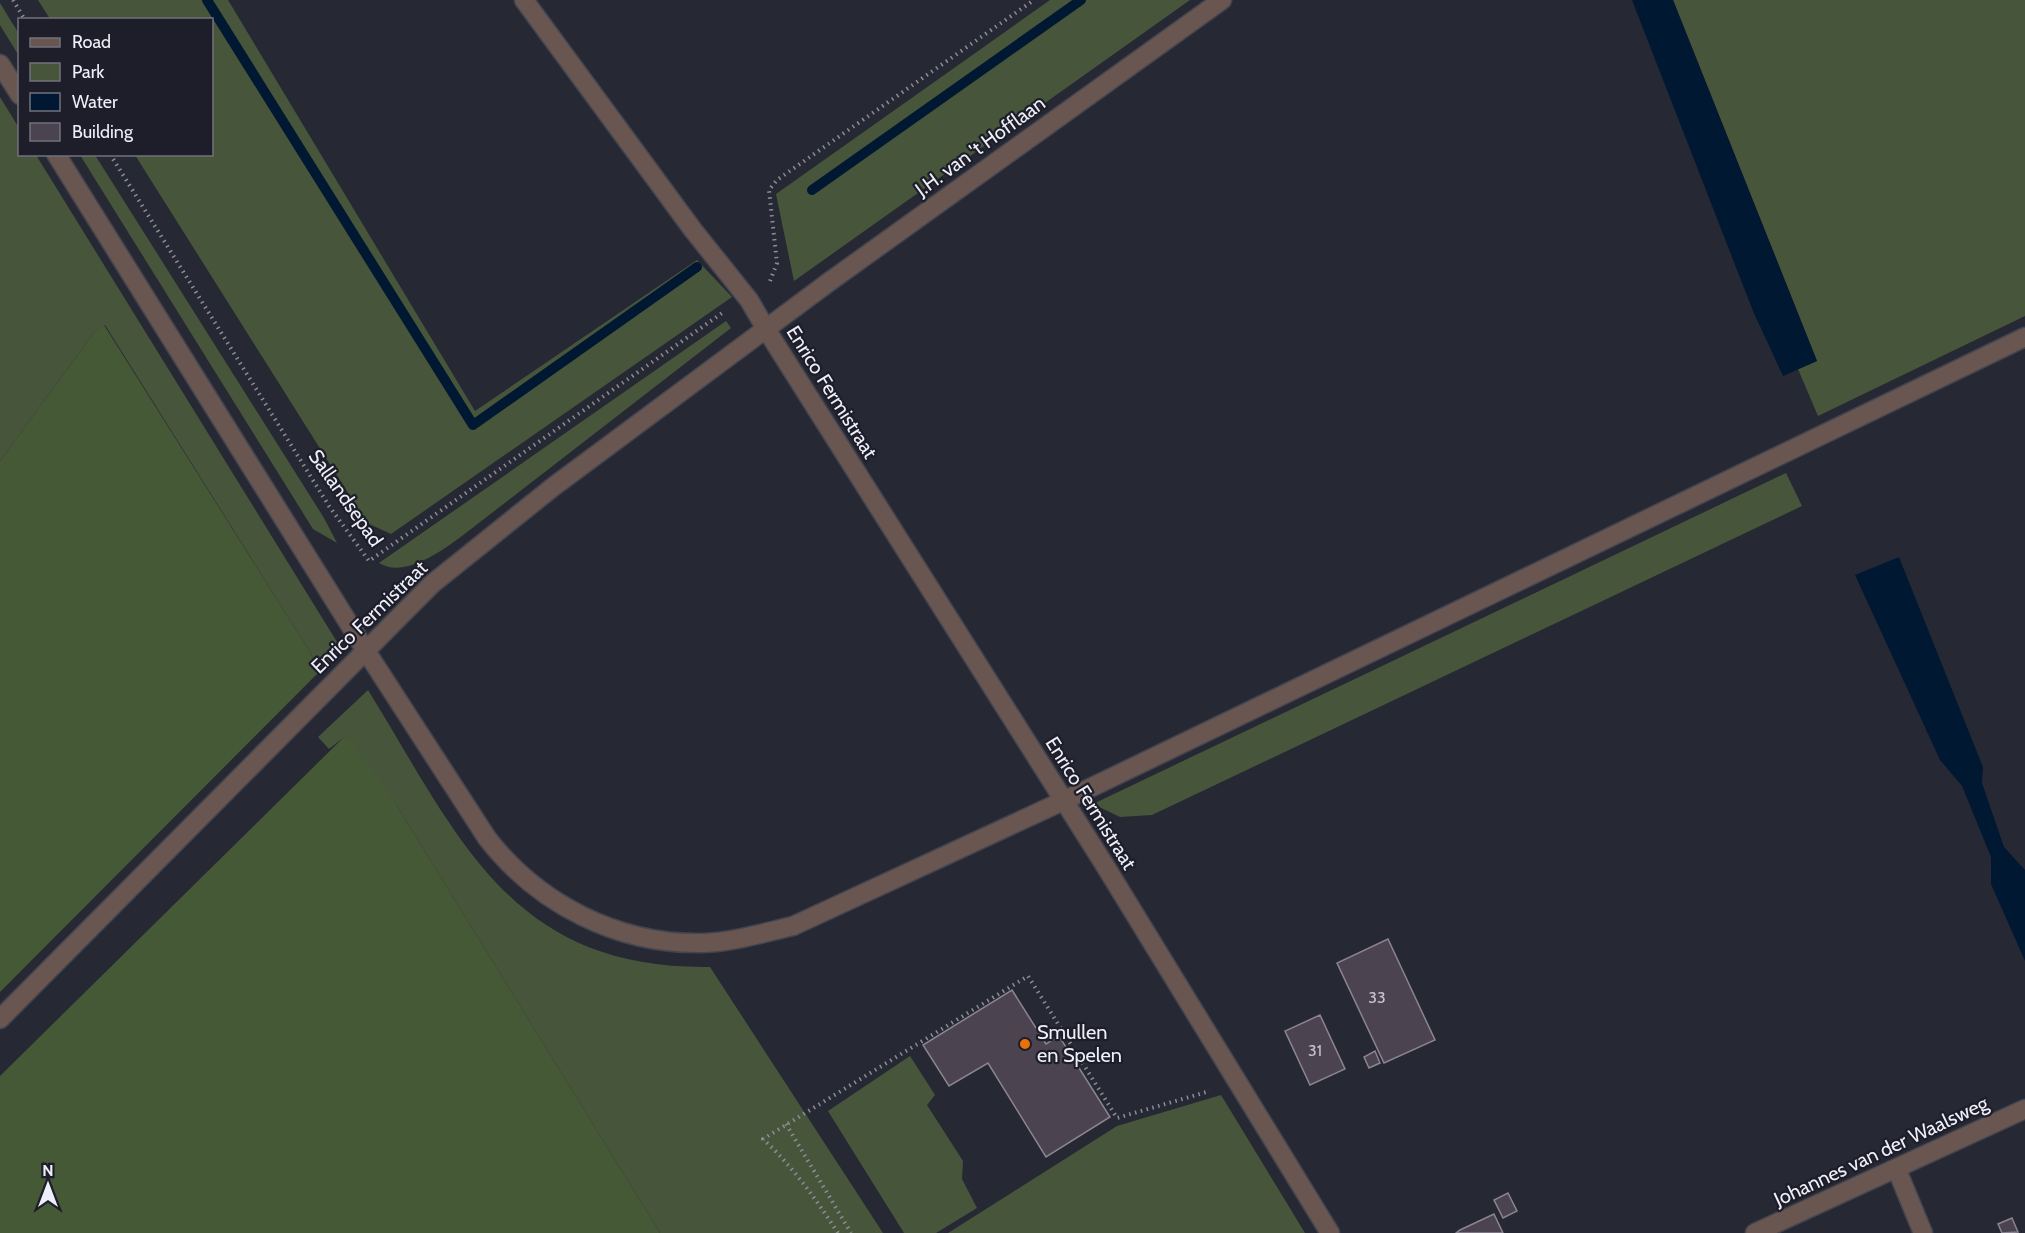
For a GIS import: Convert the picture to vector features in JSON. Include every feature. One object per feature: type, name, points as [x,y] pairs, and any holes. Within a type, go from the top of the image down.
[{"type":"street","points":[[524,0],[693,230],[749,300],[766,329]]},
{"type":"street","name":"J.H. van 't Hofflaan","points":[[766,329],[1222,0]]},
{"type":"street","points":[[0,64],[18,92]]},
{"type":"street","points":[[57,156],[366,651],[487,838],[504,860],[573,912],[606,927],[659,941],[703,943],[746,938],[793,926],[1063,801],[2025,337]]},
{"type":"street","name":"Enrico Fermistraat","points":[[0,1019],[432,584],[543,495],[766,329],[1239,1083],[1330,1233]]},
{"type":"street","name":"Johannes van der Waalsweg","points":[[1755,1233],[1897,1170],[2025,1109]]},
{"type":"street","points":[[1897,1170],[1923,1233]]},
{"type":"path","points":[[13,0],[24,18]]},
{"type":"path","points":[[749,300],[767,286],[777,263],[769,190],[777,180],[1034,0]]},
{"type":"path","name":"Sallandsepad","points":[[111,156],[329,506],[369,561],[727,310],[749,300]]},
{"type":"path","points":[[838,1233],[802,1179],[764,1139],[1028,976],[1117,1118],[1239,1083]]},
{"type":"path","points":[[786,1124],[852,1233]]},
{"type":"green space","points":[[38,0],[228,0],[475,411],[697,260],[732,297],[391,534],[367,523],[136,156],[213,156],[213,18],[49,18]]},
{"type":"green space","points":[[1050,0],[1190,0],[794,281],[776,194]]},
{"type":"green space","points":[[1673,0],[2025,0],[2025,316],[1818,416],[1798,369],[1817,361]]},
{"type":"green space","points":[[0,3],[18,32],[18,54],[0,25]]},
{"type":"green space","points":[[0,97],[18,126],[18,156],[37,156],[342,650],[319,672],[310,652],[105,325],[93,334],[0,461]]},
{"type":"green space","points":[[81,156],[96,156],[324,518],[337,543],[313,529]]},
{"type":"green space","points":[[726,321],[731,328],[454,542],[423,561],[411,565],[400,568],[379,563]]},
{"type":"green space","points":[[104,325],[310,652],[319,672],[0,992],[0,461],[93,334]]},
{"type":"green space","points":[[1786,473],[1802,506],[1152,815],[1120,817],[1093,804]]},
{"type":"green space","points":[[368,690],[463,843],[498,885],[538,919],[585,946],[642,962],[710,967],[883,1233],[660,1233],[397,806],[343,738],[329,749],[318,737]]},
{"type":"green space","points":[[343,738],[352,741],[397,806],[660,1233],[0,1233],[0,1076]]},
{"type":"green space","points":[[910,1056],[935,1095],[927,1105],[963,1161],[962,1179],[977,1208],[936,1233],[904,1233],[828,1111]]},
{"type":"green space","points":[[1221,1095],[1305,1233],[948,1233],[1117,1126]]},
{"type":"water","points":[[1632,0],[1673,0],[1817,361],[1783,376],[1753,311]]},
{"type":"water","points":[[1899,557],[1983,767],[1982,783],[2004,847],[2025,870],[2025,961],[1991,884],[1991,857],[1962,786],[1940,760],[1855,575]]},
{"type":"building","points":[[1388,939],[1435,1040],[1384,1063],[1337,963]]},
{"type":"building","points":[[1012,990],[1046,1044],[1059,1036],[1110,1117],[1046,1157],[988,1063],[949,1086],[923,1045]]},
{"type":"building","points":[[1320,1015],[1345,1069],[1310,1085],[1285,1031]]},
{"type":"building","points":[[1375,1051],[1380,1063],[1369,1068],[1364,1057]]},
{"type":"building","points":[[1508,1193],[1517,1211],[1503,1218],[1494,1200]]},
{"type":"building","points":[[1494,1214],[1503,1233],[1456,1233],[1460,1230]]},
{"type":"building","points":[[2012,1218],[2018,1232],[2002,1233],[1998,1224]]},
{"type":"waterway","points":[[207,0],[473,425],[697,267]]},
{"type":"waterway","points":[[812,190],[1081,0]]},
{"type":"place","name":"Smullen en Spelen","points":[[1025,1044]]}]
